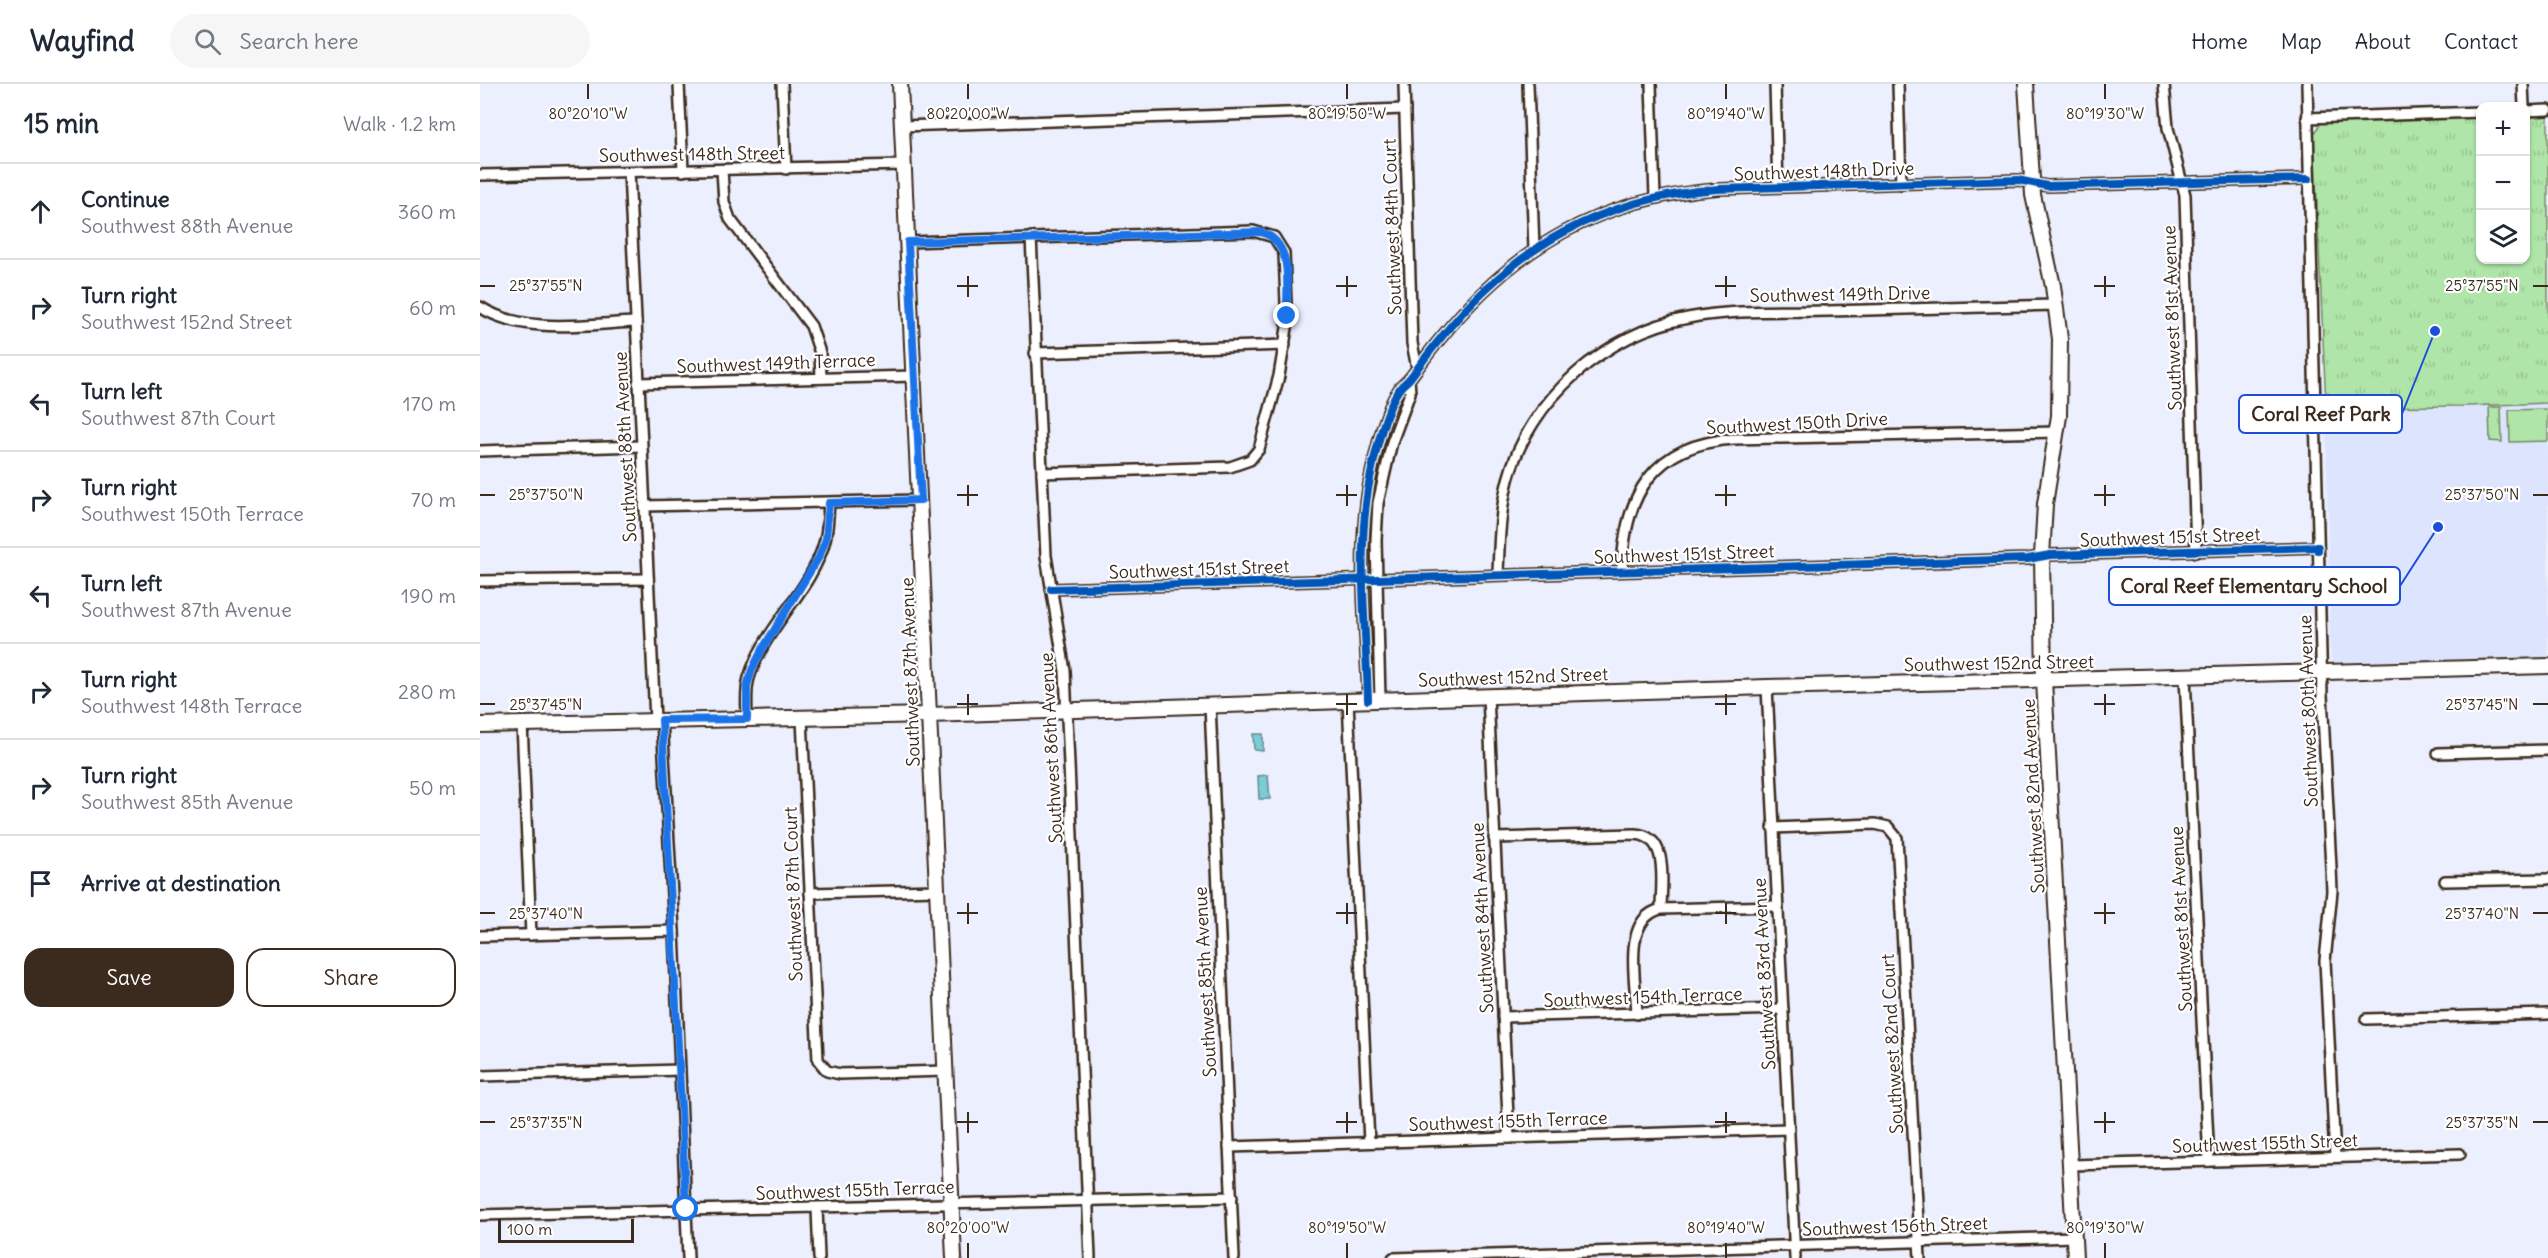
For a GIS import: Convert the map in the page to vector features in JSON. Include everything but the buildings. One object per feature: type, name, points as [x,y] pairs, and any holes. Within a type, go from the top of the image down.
[{"type":"street","points":[[679,84],[683,171]]},
{"type":"street","points":[[782,84],[786,169]]},
{"type":"street","name":"Southwest 87th Avenue","points":[[900,84],[921,500],[954,1258]]},
{"type":"street","name":"Southwest 84th Court","points":[[1404,84],[1412,343],[1417,368]]},
{"type":"street","points":[[1528,84],[1534,249]]},
{"type":"street","points":[[1651,84],[1655,197]]},
{"type":"street","points":[[1775,84],[1778,187]]},
{"type":"street","points":[[1898,84],[1901,184]]},
{"type":"street","name":"Southwest 82nd Avenue","points":[[2026,84],[2032,183],[2056,305],[2061,371],[2056,432],[2045,504],[2042,556],[2044,680],[2075,1258]]},
{"type":"street","name":"Southwest 81st Avenue","points":[[2164,84],[2168,128],[2185,195],[2196,552]]},
{"type":"street","name":"Southwest 80th Avenue","points":[[2307,84],[2318,547],[2332,891],[2325,961],[2335,1157]]},
{"type":"street","points":[[2523,84],[2524,102]]},
{"type":"street","points":[[902,126],[1405,109]]},
{"type":"street","points":[[2530,109],[2548,110]]},
{"type":"street","points":[[2307,118],[2476,112]]},
{"type":"street","name":"Southwest 148th Street","points":[[480,175],[904,165]]},
{"type":"street","points":[[722,170],[724,202],[730,219],[811,326],[820,353],[821,378]]},
{"type":"street","name":"Southwest 88th Avenue","points":[[629,172],[648,579],[674,931],[688,1258]]},
{"type":"street","name":"Southwest 148th Drive","points":[[1409,379],[1483,289],[1534,249],[1593,216],[1655,197],[1703,190],[2018,180],[2047,186],[2308,178]]},
{"type":"street","points":[[908,242],[1253,231],[1274,237],[1282,247],[1286,260],[1287,316],[1284,345],[1265,431],[1256,454],[1244,463],[1230,467],[1042,473]]},
{"type":"street","name":"Southwest 86th Avenue","points":[[1030,237],[1046,556],[1063,650],[1067,710],[1090,1258]]},
{"type":"street","name":"Southwest 149th Drive","points":[[1498,575],[1504,498],[1509,478],[1524,441],[1550,402],[1573,376],[1595,358],[1630,337],[1670,322],[1727,313],[2056,305]]},
{"type":"street","points":[[480,307],[502,318],[530,324],[636,322]]},
{"type":"street","points":[[1035,354],[1284,345]]},
{"type":"street","name":"Southwest 149th Terrace","points":[[638,383],[915,376]]},
{"type":"street","points":[[1374,700],[1378,503],[1392,442],[1410,393],[1409,379]]},
{"type":"street","points":[[1374,700],[1364,579],[1365,525],[1372,468],[1391,406],[1400,388],[1409,379]]},
{"type":"street","name":"Southwest 150th Drive","points":[[1622,571],[1627,523],[1639,492],[1659,467],[1693,445],[1734,439],[2056,432]]},
{"type":"street","points":[[480,451],[641,446]]},
{"type":"street","points":[[644,506],[921,500]]},
{"type":"street","points":[[747,719],[747,686],[752,670],[819,557],[826,539],[829,503]]},
{"type":"street","name":"Southwest 151st Street","points":[[1051,589],[2028,559],[2042,556],[2318,547]]},
{"type":"street","points":[[480,581],[648,579]]},
{"type":"street","name":"Southwest 152nd Street","points":[[480,725],[929,715],[1767,687],[2548,666]]},
{"type":"street","name":"Southwest 81st Avenue","points":[[2185,677],[2209,1161]]},
{"type":"street","name":"Southwest 83rd Avenue","points":[[1767,687],[1795,1258]]},
{"type":"street","name":"Southwest 84th Avenue","points":[[1488,696],[1509,1138]]},
{"type":"street","points":[[1348,701],[1369,1142]]},
{"type":"street","name":"Southwest 85th Avenue","points":[[1210,705],[1234,1258]]},
{"type":"street","name":"Southwest 87th Court","points":[[802,718],[818,1060],[822,1068],[833,1073],[847,1075],[946,1071]]},
{"type":"street","points":[[522,723],[531,935]]},
{"type":"street","points":[[2438,753],[2548,750]]},
{"type":"street","name":"Southwest 82nd Court","points":[[1773,828],[1875,824],[1892,830],[1897,838],[1920,1258]]},
{"type":"street","points":[[1494,838],[1635,834],[1652,839],[1660,857],[1661,909]]},
{"type":"street","points":[[2445,881],[2548,879]]},
{"type":"street","points":[[810,893],[938,890]]},
{"type":"street","points":[[1637,1014],[1635,934],[1646,915],[1661,909],[1777,906]]},
{"type":"street","points":[[480,936],[674,931]]},
{"type":"street","name":"Southwest 154th Terrace","points":[[1503,1017],[1783,1009]]},
{"type":"street","points":[[2366,1020],[2548,1014]]},
{"type":"street","points":[[480,1076],[680,1070]]},
{"type":"street","name":"Southwest 155th Terrace","points":[[1229,1147],[1789,1129]]},
{"type":"street","name":"Southwest 155th Street","points":[[2071,1165],[2460,1154]]},
{"type":"street","name":"Southwest 155th Terrace","points":[[480,1215],[1232,1197]]},
{"type":"street","points":[[817,1208],[819,1258]]},
{"type":"street","name":"Southwest 156th Street","points":[[1393,1258],[2074,1237]]},
{"type":"shaded area","points":[[2548,403],[2548,658],[2332,663],[2326,407]]},
{"type":"green space","points":[[2548,115],[2548,403],[2326,407],[2314,135],[2322,121],[2476,117],[2476,264],[2530,264],[2530,116]]},
{"type":"green space","points":[[2489,407],[2501,407],[2502,442],[2490,441]]},
{"type":"green space","points":[[2548,409],[2548,441],[2510,442],[2509,410]]},
{"type":"water","points":[[1253,734],[1263,734],[1263,751],[1254,750]]},
{"type":"water","points":[[1268,775],[1270,799],[1259,799],[1258,776]]},
{"type":"cycle path","points":[[1368,700],[1363,584],[1364,526],[1372,469],[1390,405],[1400,388],[1468,307],[1498,278],[1529,253],[1562,233],[1598,216],[1635,203],[1675,194],[1718,189],[2018,180],[2047,186],[2308,179]]},
{"type":"cycle path","points":[[1051,589],[2028,559],[2050,555],[2318,547],[2318,550]]},
{"type":"place","name":"Coral Reef Park","points":[[2435,331]]},
{"type":"place","name":"Coral Reef Elementary School","points":[[2438,527]]},
{"type":"route","points":[[686,1209],[662,720],[747,719],[747,686],[752,670],[819,557],[826,539],[829,503],[921,500],[908,242],[1261,232],[1274,237],[1284,253],[1287,316]]}]
